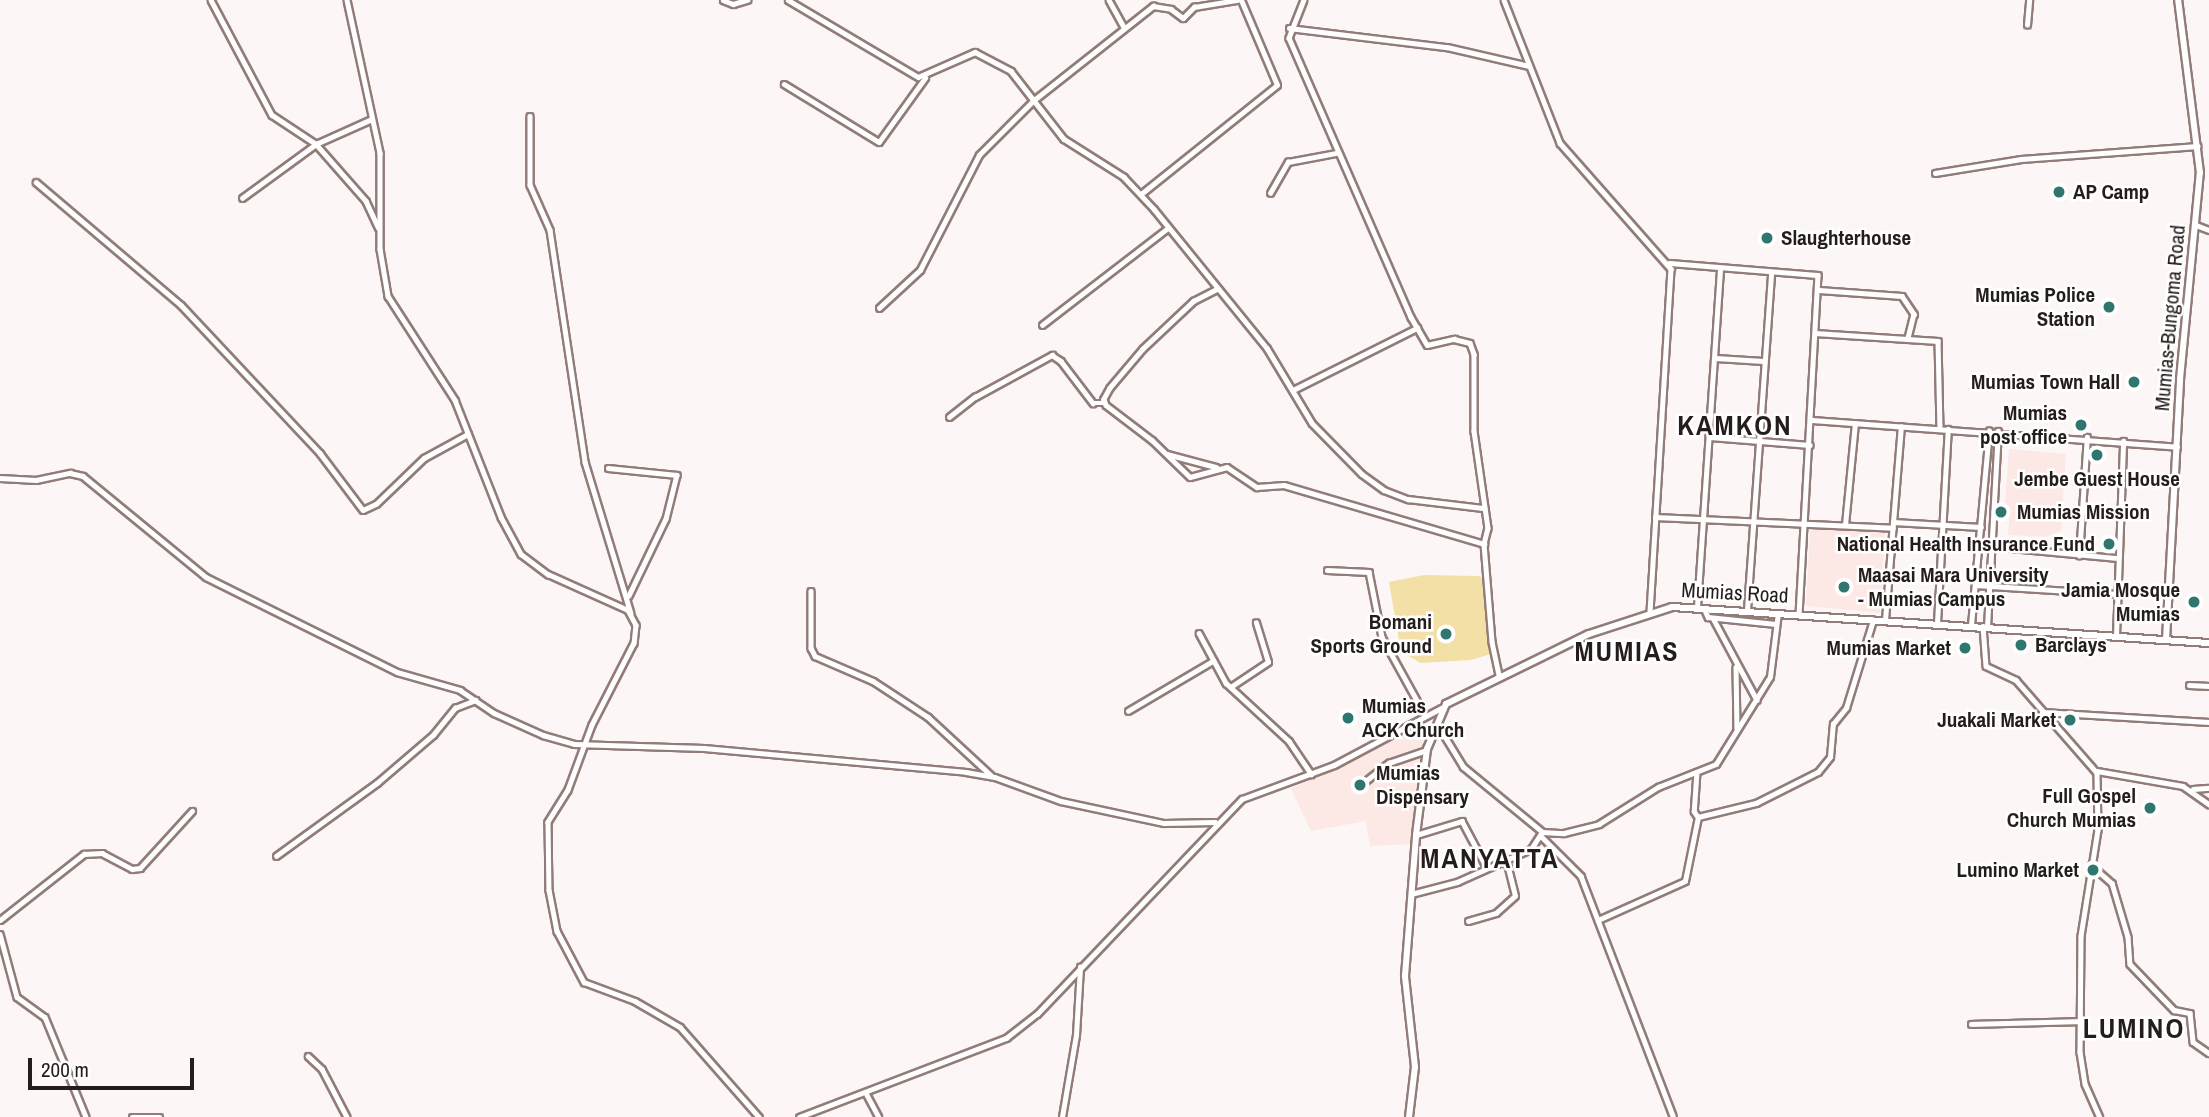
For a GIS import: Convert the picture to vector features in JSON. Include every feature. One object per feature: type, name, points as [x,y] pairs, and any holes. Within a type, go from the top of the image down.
[{"type":"street","points":[[211,0],[269,111],[316,144],[366,201],[379,231]]},
{"type":"street","points":[[347,0],[381,167],[379,231],[385,289],[455,400],[500,517],[521,554],[548,574],[632,613]]},
{"type":"street","points":[[723,0],[733,4],[747,0]]},
{"type":"street","points":[[788,0],[913,76],[925,78]]},
{"type":"street","points":[[1109,0],[1124,27]]},
{"type":"street","points":[[879,307],[920,270],[979,155],[1034,100],[1124,27],[1155,6],[1171,9],[1183,18],[1194,7],[1239,0],[1277,85],[1141,194]]},
{"type":"street","points":[[1304,0],[1289,28],[1290,41],[1336,153],[1417,328],[1432,346],[1454,339],[1470,343],[1492,642],[1499,677]]},
{"type":"street","points":[[1504,0],[1549,123],[1567,153],[1669,263],[1720,271],[1815,273],[1819,290],[1799,614]]},
{"type":"street","points":[[2027,25],[2029,0]]},
{"type":"street","name":"Mumias-Bungoma Road","points":[[2166,640],[2181,372],[2196,225],[2199,146],[2178,0]]},
{"type":"street","points":[[1289,28],[1447,47],[1530,66]]},
{"type":"street","points":[[784,83],[879,142],[925,78],[962,54],[981,53],[1011,71],[1064,139],[1124,177],[1141,194],[1267,348],[1328,443],[1384,490],[1408,499],[1484,508]]},
{"type":"street","points":[[530,116],[530,185],[550,230],[585,462],[629,597],[634,643],[584,744],[568,790],[547,824],[551,905],[561,941],[589,985],[635,1001],[693,1038],[758,1117]]},
{"type":"street","points":[[242,198],[316,144],[372,119]]},
{"type":"street","points":[[1935,173],[2021,159],[2063,159],[2199,146]]},
{"type":"street","points":[[1270,193],[1288,162],[1336,153]]},
{"type":"street","points":[[36,182],[181,305],[320,453],[363,510],[373,508],[424,458],[468,434]]},
{"type":"street","points":[[2196,225],[2209,230]]},
{"type":"street","points":[[1042,325],[1168,228]]},
{"type":"street","points":[[1650,612],[1671,295],[1669,263]]},
{"type":"street","points":[[1720,271],[1700,607],[1706,616],[1713,618],[1776,624]]},
{"type":"street","points":[[1747,610],[1771,272]]},
{"type":"street","points":[[1105,403],[1110,388],[1143,349],[1195,301],[1218,289]]},
{"type":"street","points":[[1819,290],[1902,296],[1914,314],[1908,338]]},
{"type":"street","points":[[1293,390],[1417,328]]},
{"type":"street","points":[[1815,333],[1908,338],[1940,343],[1940,428]]},
{"type":"street","points":[[949,417],[975,397],[1052,355],[1062,360],[1095,404],[1105,403],[1190,477],[1218,467]]},
{"type":"street","points":[[1716,358],[1763,361]]},
{"type":"street","points":[[1812,420],[2087,437],[2178,447]]},
{"type":"street","points":[[1845,525],[1855,423]]},
{"type":"street","points":[[1885,620],[1901,427]]},
{"type":"street","points":[[1937,623],[1948,429]]},
{"type":"street","points":[[1971,625],[1989,431]]},
{"type":"street","points":[[1998,431],[1985,626],[1986,666],[2013,678],[2096,770],[2192,789],[2209,788]]},
{"type":"street","points":[[1710,437],[1810,445]]},
{"type":"street","points":[[2079,556],[2087,437]]},
{"type":"street","points":[[2116,636],[2123,441]]},
{"type":"street","points":[[1166,454],[1236,470],[1257,487],[1284,485],[1484,544]]},
{"type":"street","points":[[608,468],[677,475],[666,519],[629,597]]},
{"type":"street","points":[[0,478],[36,480],[70,473],[83,476],[206,576],[397,672],[456,688],[532,732],[584,744],[822,757],[992,776],[1061,801],[1153,821],[1178,826],[1214,822]]},
{"type":"street","points":[[1655,517],[1845,525],[1981,527]]},
{"type":"street","points":[[1979,545],[2117,558]]},
{"type":"street","points":[[1327,570],[1369,572],[1382,637],[1425,715]]},
{"type":"street","points":[[1975,585],[2117,594]]},
{"type":"street","points":[[811,591],[811,648],[815,656],[873,681],[928,718],[992,776]]},
{"type":"street","name":"Mumias Road","points":[[1441,708],[1589,634],[1650,612],[1700,607],[2209,643]]},
{"type":"street","points":[[1541,834],[1564,833],[1598,824],[1658,787],[1716,764],[1770,677],[1778,613]]},
{"type":"street","points":[[1713,618],[1757,700]]},
{"type":"street","points":[[1698,817],[1756,803],[1822,769],[1831,753],[1832,723],[1846,708],[1874,620]]},
{"type":"street","points":[[1231,686],[1268,662],[1256,623]]},
{"type":"street","points":[[1199,633],[1213,661],[1231,686],[1289,741],[1311,774]]},
{"type":"street","points":[[1128,710],[1213,661]]},
{"type":"street","points":[[1736,665],[1738,729]]},
{"type":"street","points":[[2189,685],[2209,686]]},
{"type":"street","points":[[276,856],[377,783],[438,730],[454,708],[476,701]]},
{"type":"street","points":[[799,1117],[1006,1038],[1037,1014],[1214,822],[1250,794],[1311,774],[1441,708]]},
{"type":"street","points":[[1409,1117],[1415,1067],[1405,976],[1411,894],[1427,749],[1441,708]]},
{"type":"street","points":[[2042,712],[2209,722]]},
{"type":"street","points":[[1436,722],[1463,767],[1541,834],[1578,871],[1673,1116]]},
{"type":"street","points":[[1363,783],[1389,763],[1427,749]]},
{"type":"street","points":[[2096,770],[2099,820],[2090,864],[2081,936],[2083,1078],[2100,1117]]},
{"type":"street","points":[[1598,920],[1642,904],[1685,881],[1698,817],[1694,811],[1697,772]]},
{"type":"street","points":[[2192,789],[2209,804]]},
{"type":"street","points":[[0,920],[84,854],[105,854],[132,869],[140,868],[192,811]]},
{"type":"street","points":[[1416,835],[1462,821],[1488,868]]},
{"type":"street","points":[[1411,894],[1439,888],[1488,868],[1537,845],[1541,834]]},
{"type":"street","points":[[1468,921],[1496,913],[1513,899],[1506,859]]},
{"type":"street","points":[[2090,864],[2112,883],[2128,937],[2130,964],[2174,1010],[2190,1013],[2193,1042],[2209,1053]]},
{"type":"street","points":[[0,934],[17,998],[45,1017],[86,1117]]},
{"type":"street","points":[[1062,1117],[1076,1035],[1080,967]]},
{"type":"street","points":[[1971,1024],[2041,1019],[2082,1021]]},
{"type":"street","points":[[308,1056],[322,1069],[347,1117]]},
{"type":"street","points":[[866,1093],[879,1117]]},
{"type":"street","points":[[132,1117],[160,1117]]},
{"type":"shaded area","points":[[2009,449],[2066,454],[2061,531],[2046,537],[2008,535],[2010,506],[2005,505]]},
{"type":"shaded area","name":"Maasai Mara University - Mumias Campus","points":[[1810,529],[1885,533],[1880,613],[1806,606]]},
{"type":"shaded area","name":"Bomani Sports Ground","points":[[1424,575],[1479,576],[1492,581],[1494,653],[1471,660],[1421,663],[1401,652],[1389,582]]},
{"type":"shaded area","name":"Mumias Dispensary","points":[[1425,723],[1411,844],[1370,846],[1366,821],[1311,831],[1291,789]]},
{"type":"place","name":"AP Camp","points":[[2059,192]]},
{"type":"place","name":"Slaughterhouse","points":[[1767,238]]},
{"type":"place","name":"Mumias Police Station","points":[[2109,307]]},
{"type":"place","name":"Mumias Town Hall","points":[[2134,382]]},
{"type":"place","name":"Mumias post office","points":[[2081,425]]},
{"type":"place","name":"Jembe Guest House","points":[[2097,455]]},
{"type":"place","name":"Mumias Mission","points":[[2001,512]]},
{"type":"place","name":"National Health Insurance Fund","points":[[2109,544]]},
{"type":"place","name":"Maasai Mara University - Mumias Campus","points":[[1844,587]]},
{"type":"place","name":"Jamia Mosque Mumias","points":[[2194,602]]},
{"type":"place","name":"Bomani Sports Ground","points":[[1446,634]]},
{"type":"place","name":"Barclays","points":[[2021,645]]},
{"type":"place","name":"Mumias Market","points":[[1965,648]]},
{"type":"place","name":"Mumias ACK Church","points":[[1348,718]]},
{"type":"place","name":"Juakali Market","points":[[2070,720]]},
{"type":"place","name":"Mumias Dispensary","points":[[1360,785]]},
{"type":"place","name":"Full Gospel Church Mumias","points":[[2150,808]]},
{"type":"place","name":"Lumino Market","points":[[2093,870]]},
{"type":"district","name":"KAMKON","points":[[1735,425]]},
{"type":"district","name":"MUMIAS","points":[[1627,651]]},
{"type":"district","name":"MANYATTA","points":[[1490,858]]},
{"type":"district","name":"LUMINO","points":[[2134,1028]]}]
